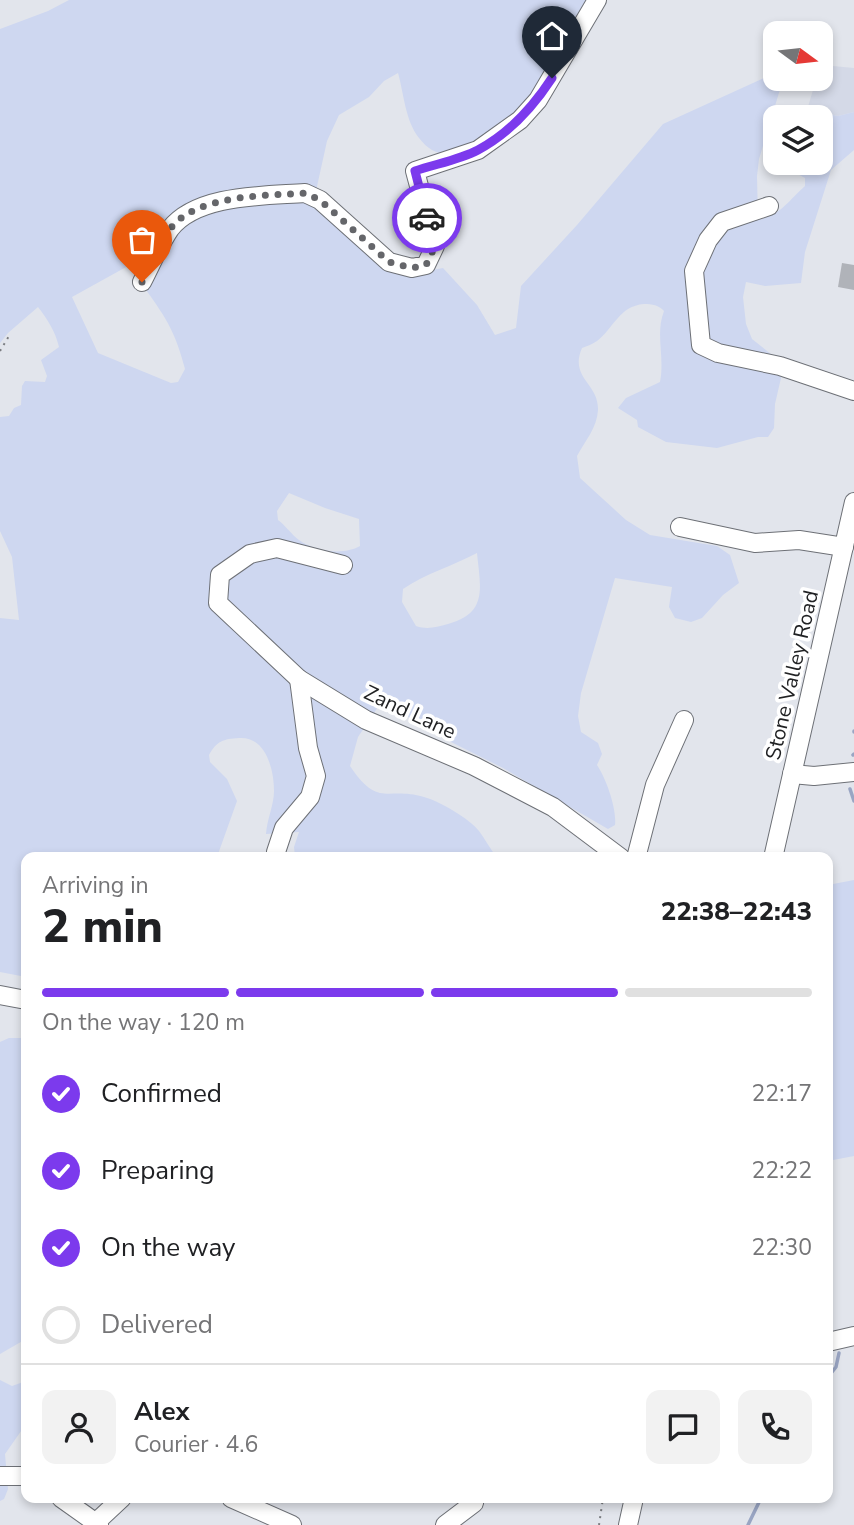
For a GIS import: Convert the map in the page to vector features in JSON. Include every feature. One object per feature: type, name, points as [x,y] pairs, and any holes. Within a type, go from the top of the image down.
[{"type":"street","points":[[142,282],[171,229],[204,205],[305,193],[320,200],[389,262],[412,268],[426,265],[435,246],[415,171],[478,150],[520,120],[538,100],[597,0]]},
{"type":"street","points":[[769,206],[722,222],[708,240],[694,271],[701,345],[737,358],[780,366],[854,391]]},
{"type":"street","name":"Stone Valley Road","points":[[774,852],[854,502]]},
{"type":"street","points":[[680,527],[755,543],[799,540],[844,547]]},
{"type":"street","name":"Zand Lane","points":[[343,565],[277,548],[250,554],[220,575],[218,603],[299,678],[366,720],[474,766],[553,807],[613,852]]},
{"type":"street","points":[[276,852],[284,828],[310,797],[316,776],[308,748],[299,678]]},
{"type":"street","points":[[638,852],[655,785],[684,720]]},
{"type":"street","points":[[792,774],[814,776],[854,772]]},
{"type":"street","points":[[0,995],[21,999]]},
{"type":"street","points":[[833,1341],[854,1336]]},
{"type":"street","points":[[0,1476],[21,1476]]},
{"type":"street","points":[[68,1503],[96,1524],[117,1503]]},
{"type":"street","points":[[242,1503],[292,1525]]},
{"type":"street","points":[[445,1525],[474,1503]]},
{"type":"street","points":[[628,1525],[633,1503]]},
{"type":"path","points":[[0,351],[9,336]]},
{"type":"path","points":[[599,1525],[602,1503]]},
{"type":"shaded area","points":[[69,0],[590,0],[550,70],[531,96],[521,108],[487,135],[452,153],[432,150],[414,131],[405,107],[398,73],[384,81],[369,97],[339,115],[327,141],[316,191],[201,201],[146,263],[133,272],[128,266],[72,297],[98,353],[171,383],[178,382],[185,369],[170,327],[146,290],[181,226],[206,209],[306,200],[416,273],[443,268],[477,305],[495,335],[516,328],[521,286],[663,124],[763,78],[763,91],[779,91],[775,105],[763,105],[763,146],[757,176],[758,220],[779,211],[805,186],[805,178],[800,175],[829,175],[805,252],[801,283],[765,286],[746,282],[743,297],[746,324],[752,339],[776,358],[781,378],[775,404],[774,428],[768,437],[758,437],[717,448],[666,442],[638,427],[637,420],[618,408],[626,398],[660,382],[660,328],[664,311],[658,306],[644,304],[628,309],[603,336],[582,348],[579,367],[594,393],[598,410],[593,429],[577,456],[580,478],[626,520],[650,535],[717,546],[730,555],[739,583],[723,595],[702,618],[691,622],[675,618],[669,607],[672,587],[615,578],[581,693],[578,716],[581,732],[598,743],[602,754],[597,765],[610,794],[615,825],[608,829],[503,768],[427,730],[404,714],[378,707],[358,737],[350,766],[360,779],[376,792],[411,794],[446,806],[475,826],[494,852],[294,852],[299,832],[266,834],[274,791],[267,756],[256,742],[229,739],[218,744],[209,755],[210,762],[227,779],[237,801],[219,852],[21,852],[21,976],[0,972],[0,618],[19,620],[12,557],[0,531],[0,417],[9,416],[14,408],[21,405],[22,386],[25,381],[45,382],[47,376],[41,360],[59,347],[51,326],[38,307],[0,343],[0,29]],"holes":[[[289,493],[359,519],[360,546],[345,551],[329,551],[299,540],[278,520],[277,511]],[[477,553],[480,587],[476,605],[470,613],[440,626],[416,626],[402,602],[403,589]]]},
{"type":"shaded area","points":[[833,66],[854,68],[854,112],[838,116],[833,115],[833,105],[808,105],[813,91],[833,91]]},
{"type":"shaded area","points":[[854,112],[854,150],[833,168],[833,115]]},
{"type":"shaded area","points":[[854,880],[854,1156],[833,1160],[833,884]]},
{"type":"shaded area","points":[[9,1038],[21,1038],[21,1342],[0,1354],[0,1042]]},
{"type":"shaded area","points":[[0,1380],[12,1386],[21,1383],[21,1431],[5,1454],[8,1489],[4,1499],[0,1501]]},
{"type":"building","points":[[842,263],[854,265],[854,290],[838,287]]},
{"type":"waterway","points":[[850,789],[854,801]]},
{"type":"waterway","points":[[833,1371],[839,1353]]},
{"type":"waterway","points":[[748,1525],[759,1503]]},
{"type":"way so far","points":[[142,282],[171,229],[186,215],[204,205],[305,193],[320,200],[389,262],[412,268],[426,265],[435,246],[427,218]]},
{"type":"route","points":[[427,218],[415,171],[478,150],[520,120],[538,100],[552,78]]}]
